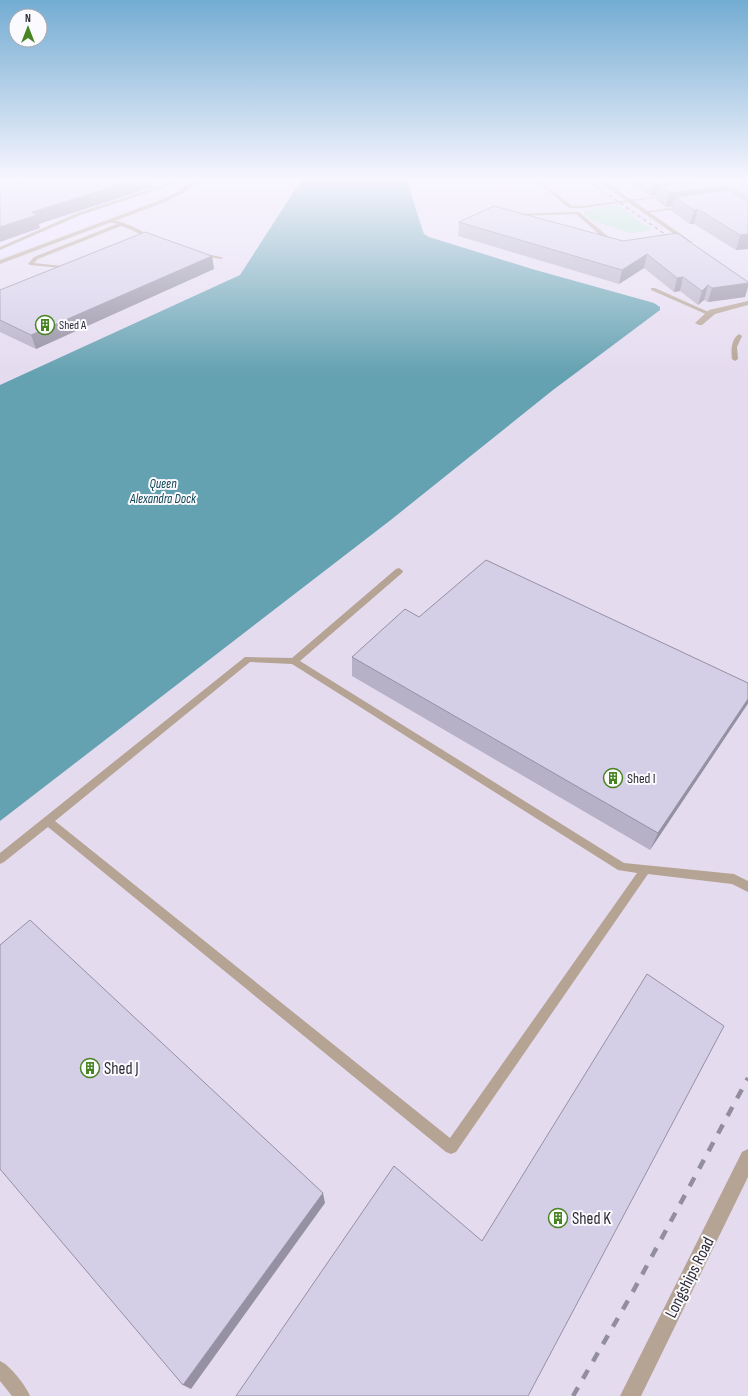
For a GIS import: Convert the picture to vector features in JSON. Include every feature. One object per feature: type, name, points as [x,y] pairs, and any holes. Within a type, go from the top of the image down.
[{"type":"street","points":[[0,262],[48,244]]},
{"type":"street","points":[[692,244],[696,247]]},
{"type":"street","points":[[699,323],[710,314],[720,309],[748,303]]},
{"type":"street","name":"Longships Road","points":[[630,1396],[748,1158]]},
{"type":"lane","points":[[0,249],[10,244]]},
{"type":"lane","points":[[63,274],[76,268],[30,264],[36,258],[71,244]]},
{"type":"lane","points":[[197,253],[221,258]]},
{"type":"lane","points":[[653,289],[710,314]]},
{"type":"lane","points":[[735,359],[734,347],[739,336]]},
{"type":"lane","points":[[294,660],[399,571]]},
{"type":"lane","points":[[0,859],[248,659],[294,660],[622,867],[734,879],[748,887]]},
{"type":"lane","points":[[48,821],[451,1147],[646,869]]},
{"type":"lane","points":[[0,1369],[22,1396]]},
{"type":"shaded area","points":[[0,244],[34,244],[0,257]]},
{"type":"shaded area","points":[[34,244],[748,244],[748,1396],[0,1396],[0,257]]},
{"type":"water","name":"Queen Alexandra Dock","points":[[260,244],[452,244],[532,269],[654,303],[660,307],[660,310],[553,390],[392,519],[0,821],[0,385],[240,275]]},
{"type":"building","points":[[115,244],[179,244],[212,256],[31,335],[0,320],[0,290]]},
{"type":"building","points":[[534,244],[693,244],[748,283],[712,288],[708,285],[702,291],[683,277],[677,278],[647,254],[622,270]]},
{"type":"building","name":"Shed I","points":[[486,560],[748,683],[748,699],[658,833],[352,657],[405,609],[419,617]]},
{"type":"building","name":"Shed J","points":[[30,920],[323,1193],[183,1385],[0,1169],[0,945]]},
{"type":"building","points":[[647,974],[724,1026],[528,1396],[236,1396],[394,1166],[482,1241]]},
{"type":"railway","points":[[573,1396],[630,1297],[748,1078]]},
{"type":"place","name":"Shed A","points":[[45,325]]},
{"type":"place","name":"Shed I","points":[[613,778]]},
{"type":"place","name":"Shed J","points":[[90,1068]]},
{"type":"place","name":"Shed K","points":[[558,1218]]}]
